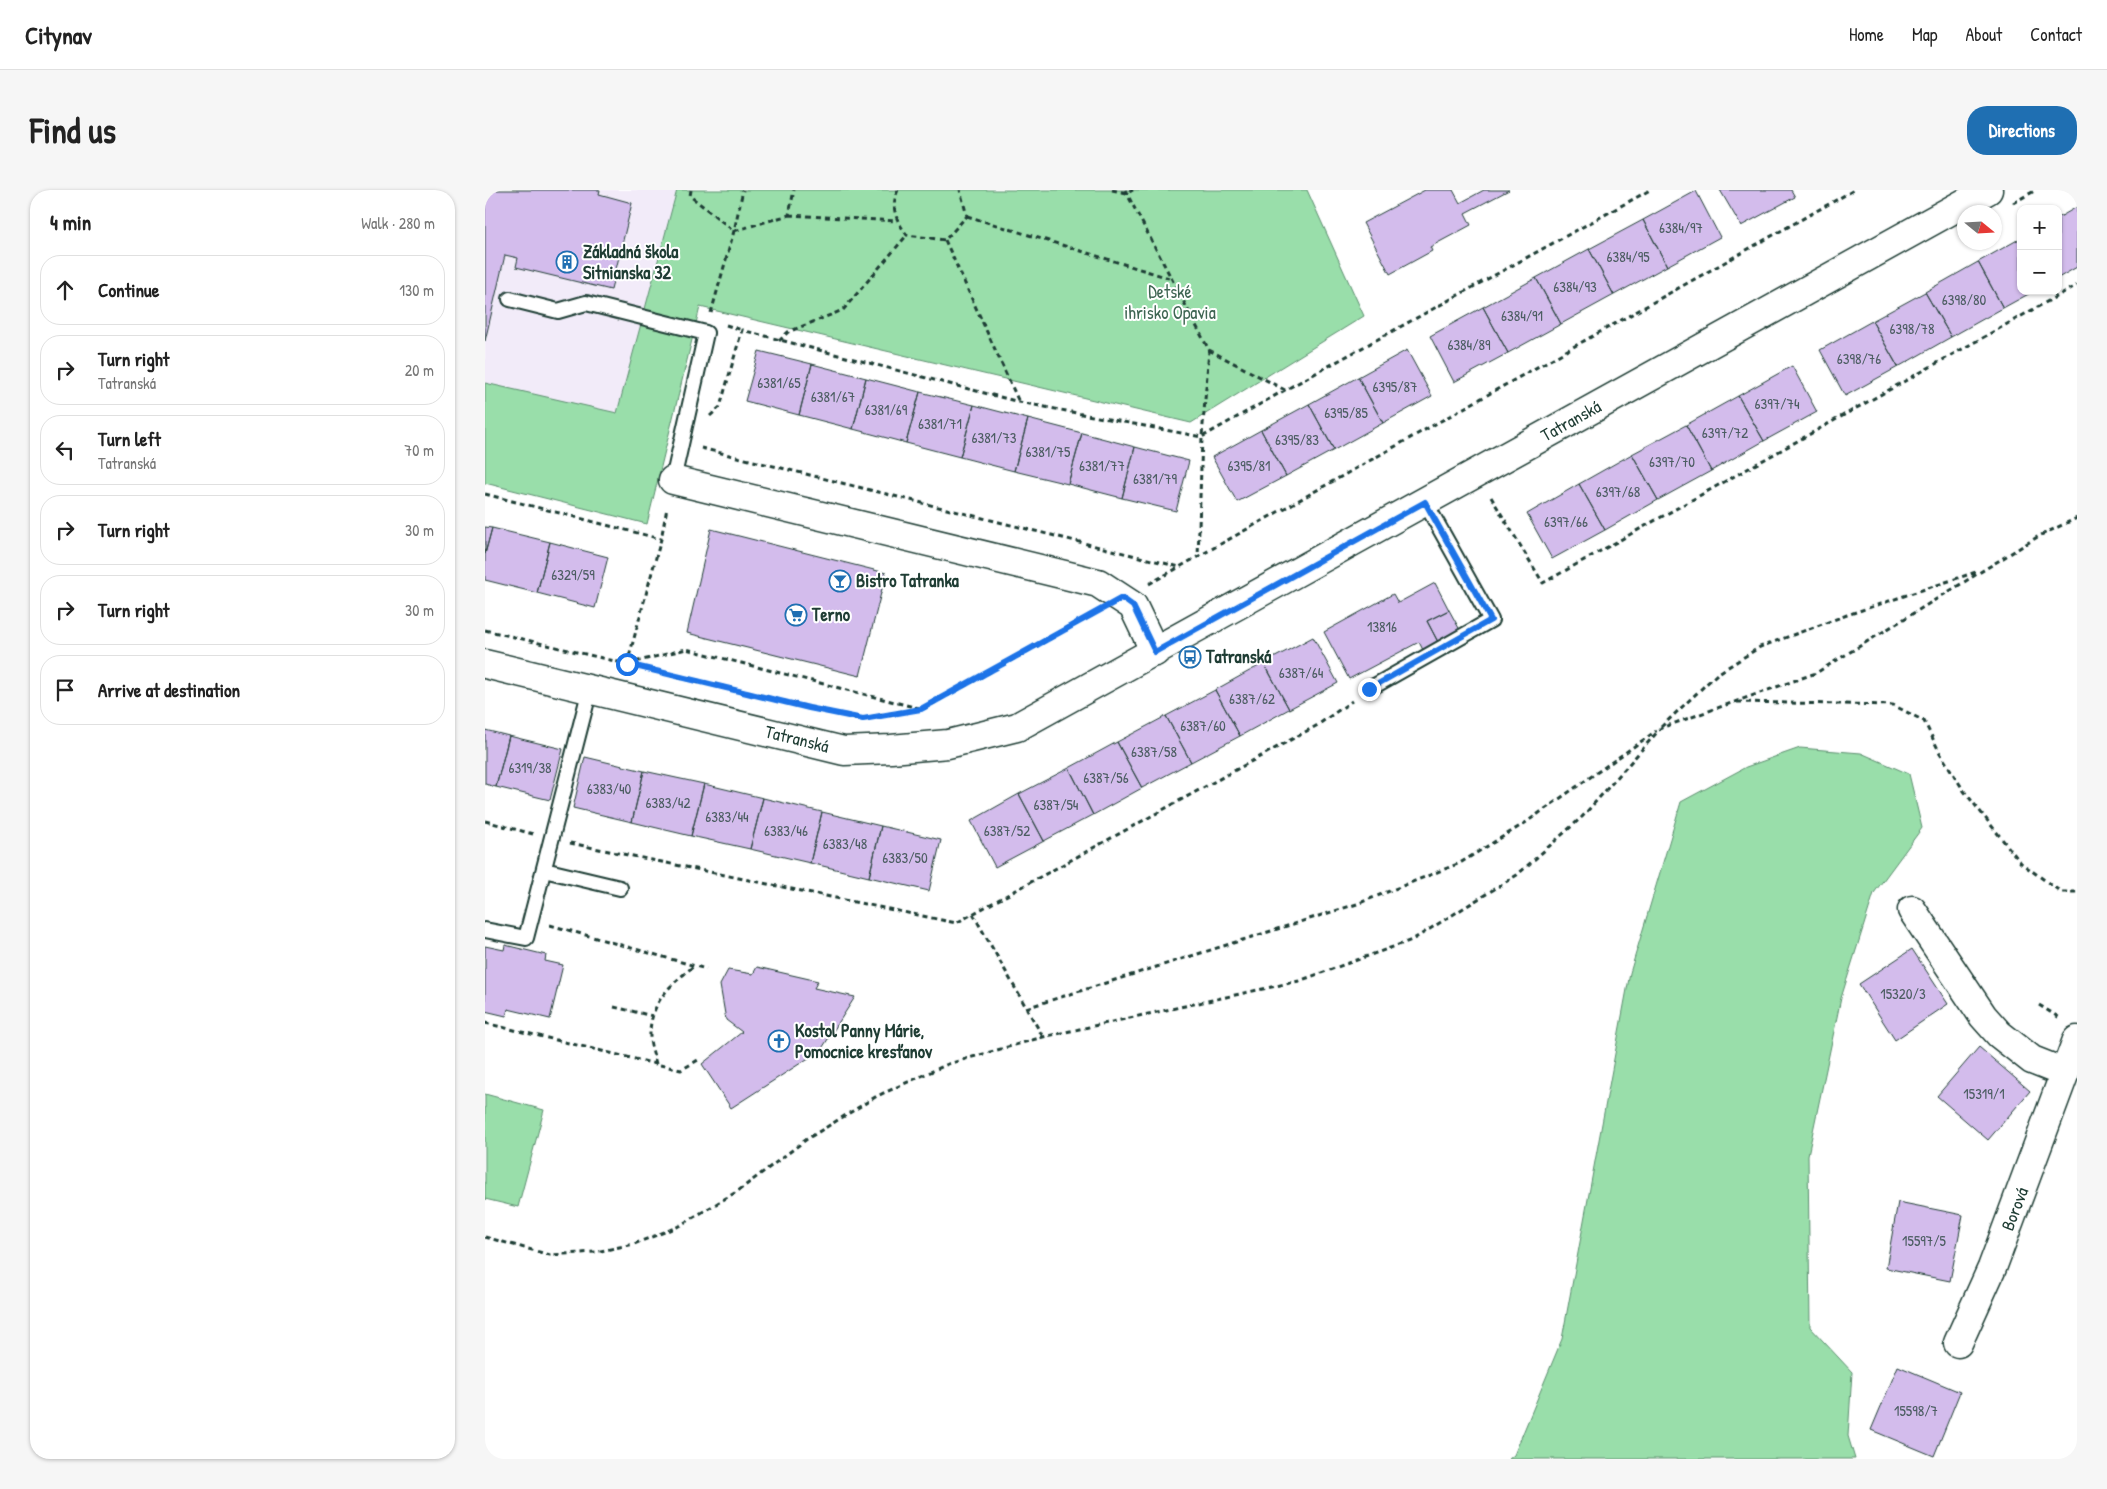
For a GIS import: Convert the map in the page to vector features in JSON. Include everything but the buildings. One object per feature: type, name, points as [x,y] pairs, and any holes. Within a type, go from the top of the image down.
[{"type":"street","name":"Tatranská","points":[[485,664],[844,751],[948,744],[1017,727],[1988,190]]},
{"type":"street","points":[[673,480],[1097,583],[1133,606],[1155,652]]},
{"type":"street","points":[[1912,910],[1983,1016],[1999,1034],[2032,1060],[2065,1073]]},
{"type":"street","name":"Borová","points":[[1958,1343],[1992,1268],[2065,1073],[2071,1030]]},
{"type":"lane","points":[[510,299],[558,311],[586,304],[706,333],[673,480]]},
{"type":"lane","points":[[1369,689],[1491,620],[1425,502]]},
{"type":"lane","points":[[485,930],[526,938],[590,689]]},
{"type":"lane","points":[[544,870],[620,888]]},
{"type":"path","points":[[691,190],[690,196],[734,231]]},
{"type":"path","points":[[706,333],[734,231],[743,190]]},
{"type":"path","points":[[789,215],[794,190]]},
{"type":"path","points":[[898,190],[893,200],[897,221],[907,235],[945,240]]},
{"type":"path","points":[[960,190],[967,216]]},
{"type":"path","points":[[1112,190],[1126,192],[1133,190]]},
{"type":"path","points":[[681,443],[720,407],[742,330],[1019,402],[1202,437],[1650,190]]},
{"type":"path","points":[[485,630],[809,708],[863,719],[921,709],[1198,558],[1854,190]]},
{"type":"path","points":[[1126,192],[1209,350],[1202,437],[1198,558]]},
{"type":"path","points":[[734,231],[789,215],[897,221]]},
{"type":"path","points":[[945,240],[967,216]]},
{"type":"path","points":[[967,216],[1170,278]]},
{"type":"path","points":[[779,340],[789,332],[843,310],[907,235]]},
{"type":"path","points":[[945,240],[1019,402]]},
{"type":"path","points":[[1489,494],[1543,583],[2077,285]]},
{"type":"path","points":[[1209,350],[1285,390]]},
{"type":"path","points":[[681,443],[1181,567]]},
{"type":"path","points":[[627,664],[661,540],[673,480]]},
{"type":"path","points":[[485,494],[661,540]]},
{"type":"path","points":[[1026,1008],[1357,904],[1460,863],[1525,823],[1661,728],[1816,673],[2039,536],[2077,518]]},
{"type":"path","points":[[485,1237],[550,1255],[596,1252],[634,1244],[677,1227],[739,1191],[807,1138],[877,1096],[948,1064],[1043,1037],[1299,981],[1412,940],[1517,875],[1583,817],[1661,728],[1717,674],[1760,647],[1847,615],[1984,570]]},
{"type":"path","points":[[627,664],[686,649],[921,709]]},
{"type":"path","points":[[485,821],[551,840],[956,923],[1316,726],[1369,689]]},
{"type":"path","points":[[1733,702],[1893,705],[1924,721],[1940,753],[1964,791],[2021,863],[2061,892],[2077,892]]},
{"type":"path","points":[[973,914],[1043,1037]]},
{"type":"path","points":[[531,920],[706,968]]},
{"type":"path","points":[[656,1064],[650,1037],[653,1016],[661,996],[694,965]]},
{"type":"path","points":[[2039,1005],[2071,1030]]},
{"type":"path","points":[[614,1007],[653,1016]]},
{"type":"path","points":[[485,1022],[681,1070],[698,1060]]},
{"type":"shaded area","points":[[485,190],[677,190],[617,414],[485,383]]},
{"type":"green space","name":"Detské ihrisko Opavia","points":[[677,190],[1307,190],[1364,316],[1191,423],[700,307],[647,524],[485,483],[485,383],[617,413]]},
{"type":"green space","points":[[1800,748],[1861,753],[1909,774],[1922,828],[1874,893],[1841,998],[1808,1155],[1810,1327],[1852,1372],[1848,1436],[1855,1459],[1509,1459],[1514,1455],[1562,1339],[1630,973],[1681,802],[1746,767]]},
{"type":"green space","points":[[485,1094],[544,1110],[518,1207],[485,1199]]},
{"type":"place","name":"Základná škola Sitnianska 32","points":[[567,262]]},
{"type":"place","name":"Bistro Tatranka","points":[[840,581]]},
{"type":"place","name":"Terno","points":[[796,615]]},
{"type":"place","name":"Tatranská","points":[[1190,657]]},
{"type":"place","name":"Kostol Panny Márie, Pomocnice kresťanov","points":[[779,1041]]},
{"type":"route","points":[[627,664],[809,708],[863,719],[921,709],[1122,598],[1133,606],[1155,652],[1425,502],[1491,620],[1369,689]]}]
